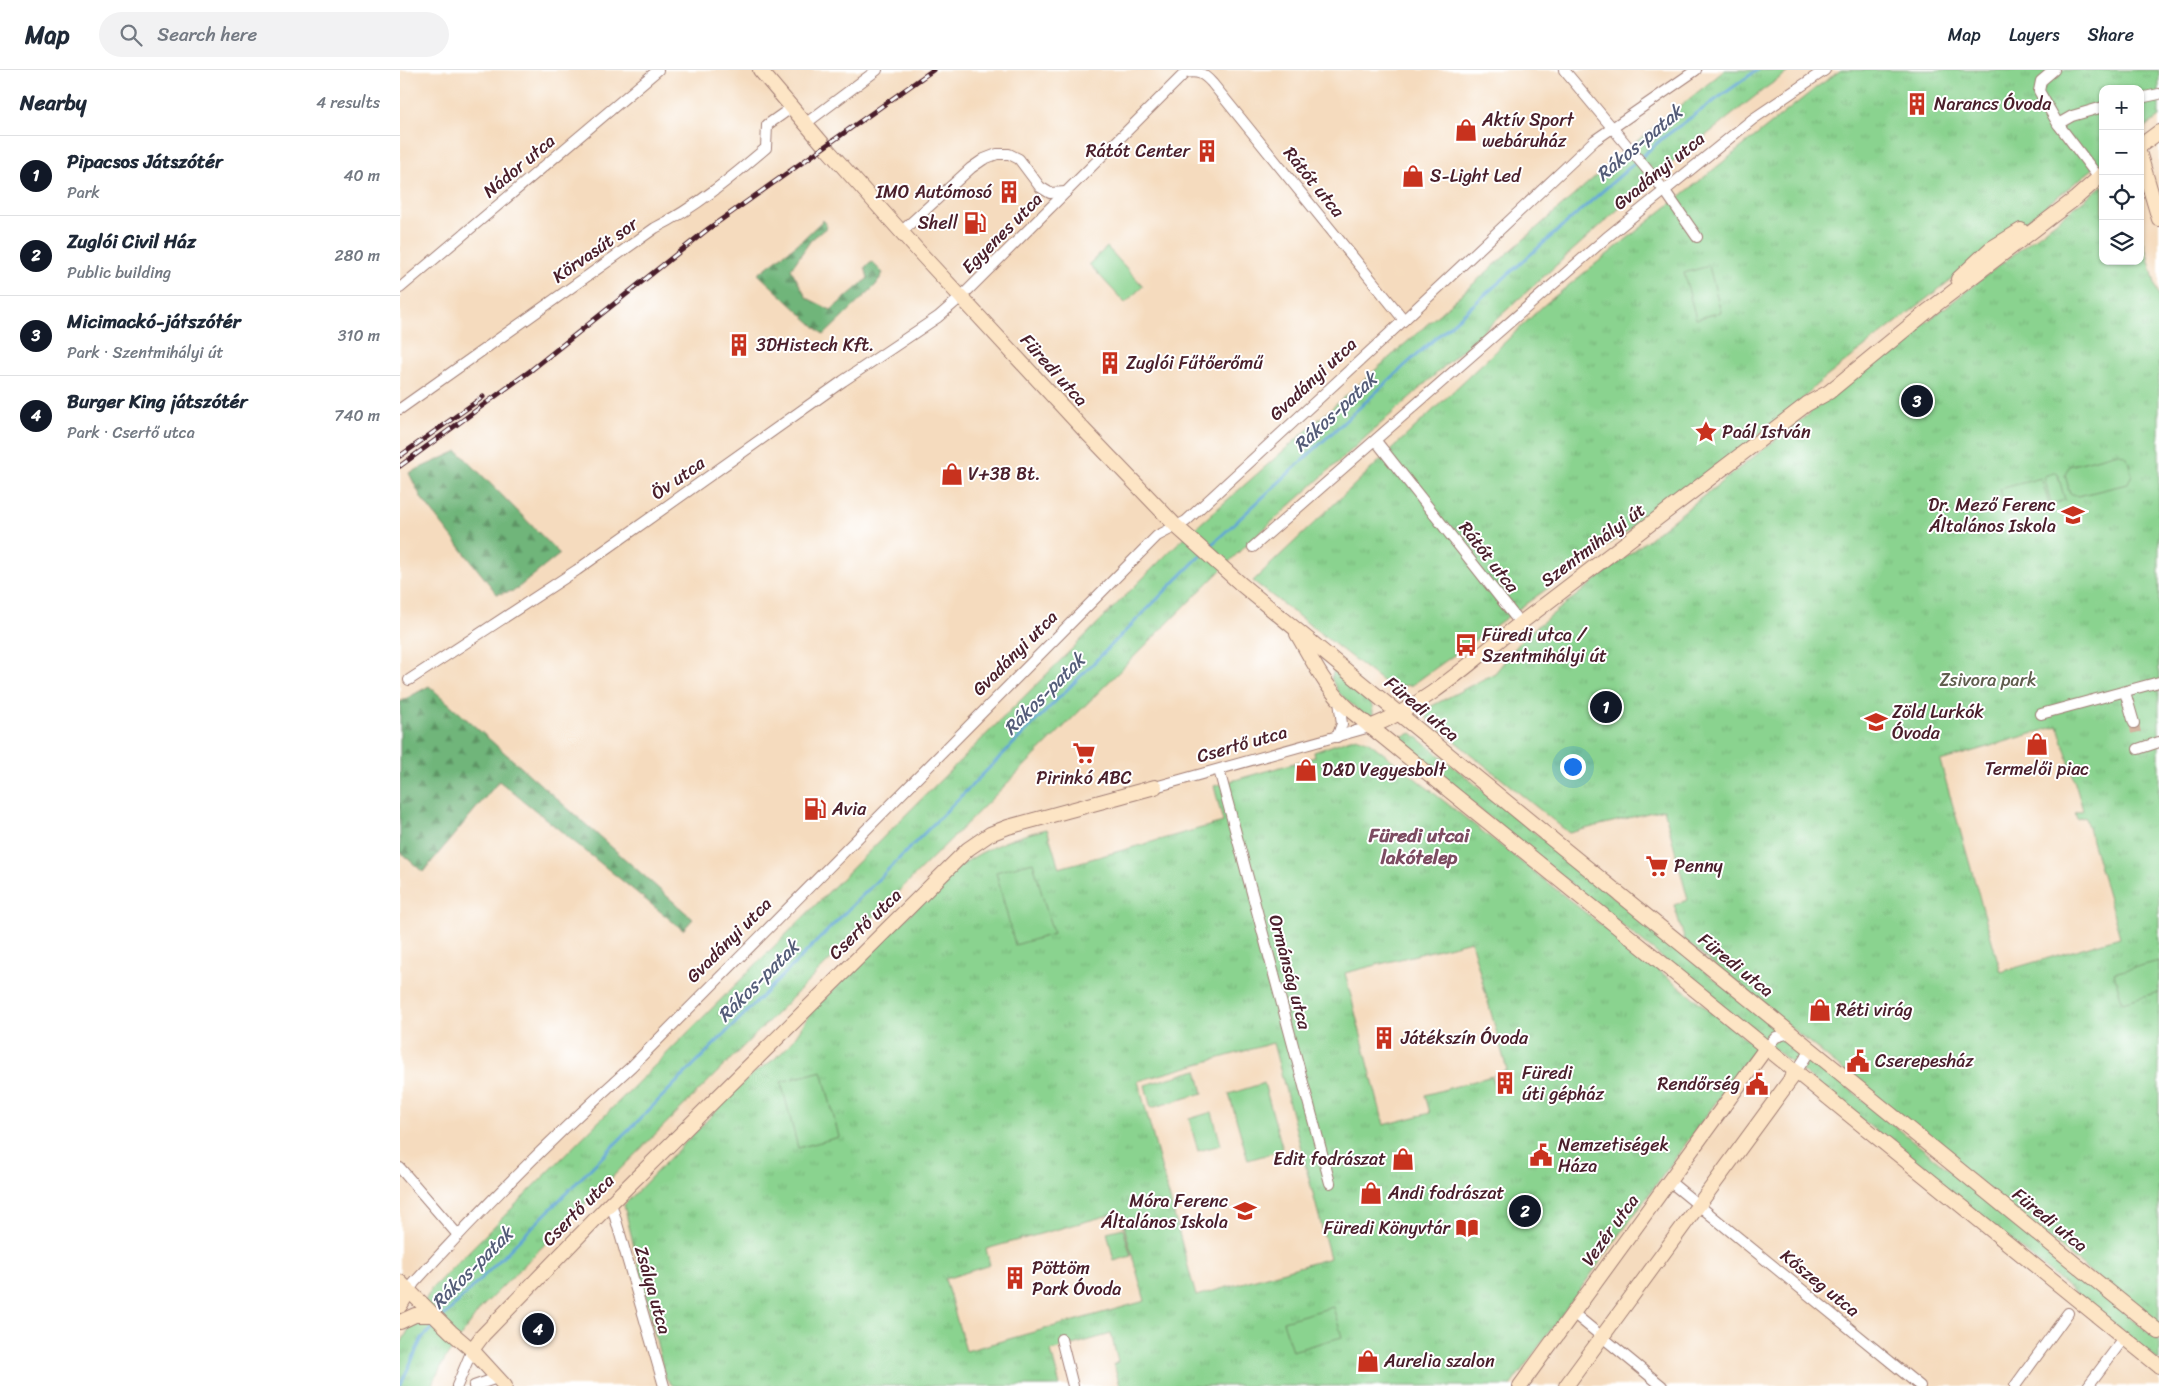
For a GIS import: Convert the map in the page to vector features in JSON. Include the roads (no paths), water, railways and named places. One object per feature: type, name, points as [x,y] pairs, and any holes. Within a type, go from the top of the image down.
[{"type":"main road","name":"Füredi utca","points":[[760,70],[791,108],[901,232],[1085,431],[1176,526],[1399,714],[2159,1332]]},
{"type":"main road","points":[[2144,143],[2159,132]]},
{"type":"main road","points":[[2144,177],[2159,219]]},
{"type":"main road","name":"Szentmihályi út","points":[[1399,714],[1470,665],[1520,623],[1807,404],[1822,397],[1937,303],[1964,272],[1990,249],[2020,231],[2041,224],[2099,178]]},
{"type":"main road","name":"Füredi utca","points":[[1291,624],[1321,676],[1339,701],[2159,1366]]},
{"type":"main road","name":"Csertő utca","points":[[1370,727],[1399,714]]},
{"type":"main road","name":"Csertő utca","points":[[472,1350],[483,1335],[611,1203],[814,999],[976,843],[1008,827],[1155,787]]},
{"type":"main road","name":"Vezér utca","points":[[1520,1386],[1766,1048]]},
{"type":"main road","points":[[1566,1386],[1796,1072]]},
{"type":"main road","points":[[403,1286],[472,1350],[501,1382]]},
{"type":"main road","name":"Gvadányi utca","points":[[400,1306],[403,1286]]},
{"type":"main road","points":[[400,1322],[415,1315],[434,1315]]},
{"type":"street","name":"Nádor utca","points":[[400,288],[658,70]]},
{"type":"street","points":[[805,124],[878,70]]},
{"type":"street","points":[[1564,70],[1665,191],[1696,237]]},
{"type":"street","name":"Gvadányi utca","points":[[403,1286],[414,1283],[458,1235],[594,1100],[632,1066],[1157,536],[1186,521],[1404,320],[1595,140],[1696,70]]},
{"type":"street","name":"Gvadányi utca","points":[[1253,547],[1606,238],[1753,119],[1825,70]]},
{"type":"street","name":"Szentmihályi út","points":[[2054,70],[2041,81],[2040,91],[2058,124],[2100,175]]},
{"type":"street","name":"Egyenes utca","points":[[961,297],[1185,73],[1194,71]]},
{"type":"street","name":"Rátót utca","points":[[1194,71],[1204,74],[1212,83],[1404,320]]},
{"type":"street","points":[[2144,97],[2159,94]]},
{"type":"street","name":"Körvasút sor","points":[[400,409],[746,165],[766,148],[767,125],[791,108]]},
{"type":"street","points":[[2058,124],[2072,116],[2099,108]]},
{"type":"street","name":"Egyenes utca","points":[[901,232],[970,168],[984,158],[996,155],[1009,154],[1019,160],[1040,187],[1050,193],[1066,192]]},
{"type":"street","name":"Öv utca","points":[[409,680],[577,570],[843,381],[938,318],[961,297]]},
{"type":"street","name":"Rátót utca","points":[[1376,441],[1520,623]]},
{"type":"street","points":[[2042,714],[2159,682]]},
{"type":"street","points":[[2124,692],[2134,724]]},
{"type":"street","points":[[1338,737],[1342,724],[1339,701]]},
{"type":"street","name":"Csertő utca","points":[[1155,787],[1370,727]]},
{"type":"street","points":[[2138,749],[2159,742]]},
{"type":"street","name":"Ormánság utca","points":[[1219,770],[1330,1183]]},
{"type":"street","name":"Vezér utca","points":[[1766,1048],[1776,1037],[1790,1033]]},
{"type":"street","points":[[1796,1072],[1811,1049]]},
{"type":"street","points":[[400,1168],[458,1235]]},
{"type":"street","name":"Kőszeg utca","points":[[1669,1181],[1920,1386]]},
{"type":"street","name":"Zsálya utca","points":[[611,1203],[664,1386]]},
{"type":"street","points":[[1573,1313],[1662,1386]]},
{"type":"street","points":[[2015,1386],[2068,1313]]},
{"type":"street","points":[[2088,1386],[2124,1338]]},
{"type":"street","points":[[1061,1339],[1073,1386]]},
{"type":"street","points":[[457,1386],[472,1350]]},
{"type":"street","points":[[474,1386],[501,1382]]},
{"type":"waterway","name":"Rákos-patak","points":[[1207,549],[1413,358],[1664,137],[1757,70]]},
{"type":"waterway","name":"Rákos-patak","points":[[442,1318],[1203,553]]},
{"type":"waterway","name":"Rákos-patak","points":[[400,1386],[422,1338],[438,1322]]},
{"type":"tunnel","points":[[2134,723],[2136,733]]},
{"type":"railway","points":[[400,466],[530,371],[708,229],[933,70]]},
{"type":"railway","points":[[400,456],[483,397]]},
{"type":"place","name":"Narancs Óvoda","points":[[1917,104]]},
{"type":"place","name":"Aktív Sport webáruház","points":[[1466,130]]},
{"type":"place","name":"Rátót Center","points":[[1207,151]]},
{"type":"place","name":"S-Light Led","points":[[1413,176]]},
{"type":"place","name":"IMO Autómosó","points":[[1009,192]]},
{"type":"place","name":"Shell","points":[[975,223]]},
{"type":"place","name":"3DHistech Kft.","points":[[739,345]]},
{"type":"place","name":"Zuglói Fűtőerőmű","points":[[1110,363]]},
{"type":"place","name":"Micimackó-játszótér","points":[[1917,401]]},
{"type":"place","name":"Paál István","points":[[1706,432]]},
{"type":"place","name":"V+3B Bt.","points":[[952,474]]},
{"type":"place","name":"Dr. Mező Ferenc Általános Iskola","points":[[2073,515]]},
{"type":"place","name":"Füredi utca / Szentmihályi út","points":[[1466,645]]},
{"type":"place","name":"Pipacsos Játszótér","points":[[1606,707]]},
{"type":"place","name":"Zöld Lurkók Óvoda","points":[[1876,722]]},
{"type":"place","name":"Termelői piac","points":[[2037,744]]},
{"type":"place","name":"Pirinkó ABC","points":[[1084,753]]},
{"type":"place","name":"D&D Vegyesbolt","points":[[1306,770]]},
{"type":"place","name":"Avia","points":[[815,809]]},
{"type":"place","name":"Penny","points":[[1657,866]]},
{"type":"place","name":"Réti virág","points":[[1820,1010]]},
{"type":"place","name":"Játékszín Óvoda","points":[[1384,1038]]},
{"type":"place","name":"Cserepesház","points":[[1858,1061]]},
{"type":"place","name":"Füredi úti gépház","points":[[1505,1083]]},
{"type":"place","name":"Rendőrség","points":[[1757,1084]]},
{"type":"place","name":"Nemzetiségek Háza","points":[[1541,1155]]},
{"type":"place","name":"Edit fodrászat","points":[[1403,1159]]},
{"type":"place","name":"Andi fodrászat","points":[[1371,1193]]},
{"type":"place","name":"Móra Ferenc Általános Iskola","points":[[1245,1211]]},
{"type":"place","name":"Zuglói Civil Ház","points":[[1525,1211]]},
{"type":"place","name":"Füredi Könyvtár","points":[[1467,1228]]},
{"type":"place","name":"Pöttöm Park Óvoda","points":[[1015,1278]]},
{"type":"place","name":"Burger King játszótér","points":[[538,1329]]},
{"type":"place","name":"Aurelia szalon","points":[[1368,1361]]},
{"type":"district","name":"Füredi utcai lakótelep","points":[[1419,846]]},
{"type":"park label","name":"Zsivora park","points":[[1988,680]]}]
